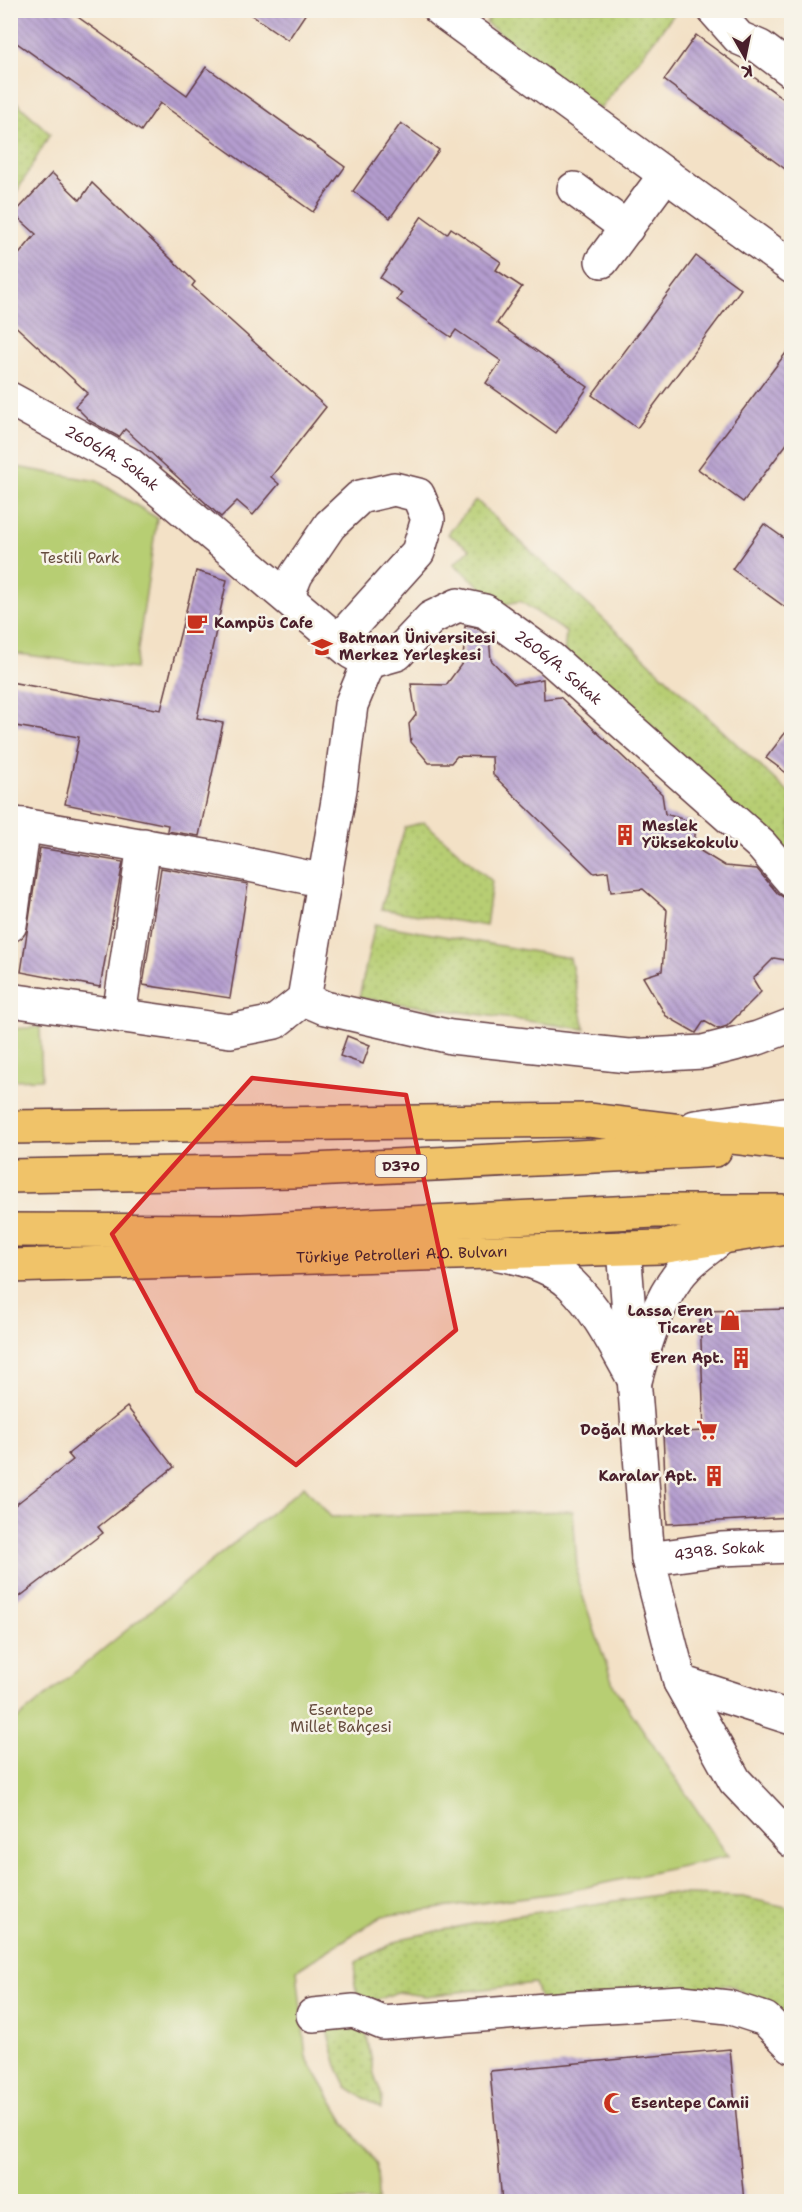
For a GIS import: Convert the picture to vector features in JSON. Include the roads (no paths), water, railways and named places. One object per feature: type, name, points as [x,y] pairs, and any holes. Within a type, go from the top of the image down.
[{"type":"highway","points":[[10,1127],[589,1120],[792,1145]]},
{"type":"highway","name":"D370","points":[[10,1176],[293,1171],[792,1145]]},
{"type":"highway","name":"Türkiye Petrolleri A.O. Bulvarı","points":[[10,1230],[242,1231],[655,1211],[792,1211]]},
{"type":"highway","name":"Türkiye Petrolleri A.O. Bulvarı","points":[[10,1266],[661,1247],[792,1226]]},
{"type":"street","points":[[714,10],[739,38],[760,47],[792,71]]},
{"type":"street","points":[[454,14],[666,174],[789,261]]},
{"type":"street","points":[[602,261],[666,174]]},
{"type":"street","points":[[574,189],[627,228]]},
{"type":"street","name":"2606/A. Sokak","points":[[10,399],[129,464],[351,652],[369,662],[397,654],[431,618],[458,605],[485,611],[550,658],[761,845],[792,880]]},
{"type":"street","points":[[287,597],[296,575],[330,525],[360,497],[394,489],[418,495],[428,519],[418,552],[338,641]]},
{"type":"street","points":[[10,1000],[230,1031],[275,1022],[304,999],[340,789],[351,705],[369,662]]},
{"type":"street","points":[[10,925],[17,824],[216,858],[325,881]]},
{"type":"street","points":[[119,1015],[144,845]]},
{"type":"street","points":[[304,999],[325,1008],[452,1037],[628,1056],[703,1052],[758,1038],[792,1025]]},
{"type":"street","points":[[673,1130],[792,1114]]},
{"type":"street","points":[[636,1381],[647,1338],[664,1300],[686,1267],[722,1237]]},
{"type":"street","points":[[624,1248],[648,1559],[680,1682],[735,1781],[792,1841]]},
{"type":"street","points":[[486,1252],[518,1257],[570,1283],[595,1312],[636,1381]]},
{"type":"street","name":"4398. Sokak","points":[[648,1559],[721,1549],[792,1546]]},
{"type":"street","points":[[680,1682],[792,1718]]},
{"type":"street","points":[[314,2015],[354,2011],[383,2023],[570,2008],[682,2002],[728,2007],[765,2019],[792,2046]]},
{"type":"place","name":"Kampüs Cafe","points":[[197,623]]},
{"type":"place","name":"Batman Üniversitesi Merkez Yerleşkesi","points":[[322,647]]},
{"type":"place","name":"Meslek Yüksekokulu","points":[[625,835]]},
{"type":"place","name":"Lassa Eren Ticaret","points":[[730,1320]]},
{"type":"place","name":"Eren Apt.","points":[[741,1358]]},
{"type":"place","name":"Doğal Market","points":[[707,1430]]},
{"type":"place","name":"Karalar Apt.","points":[[714,1476]]},
{"type":"place","name":"Esentepe Camii","points":[[614,2103]]},
{"type":"park label","name":"Testili Park","points":[[80,558]]},
{"type":"park label","name":"Esentepe Millet Bahçesi","points":[[341,1718]]}]
